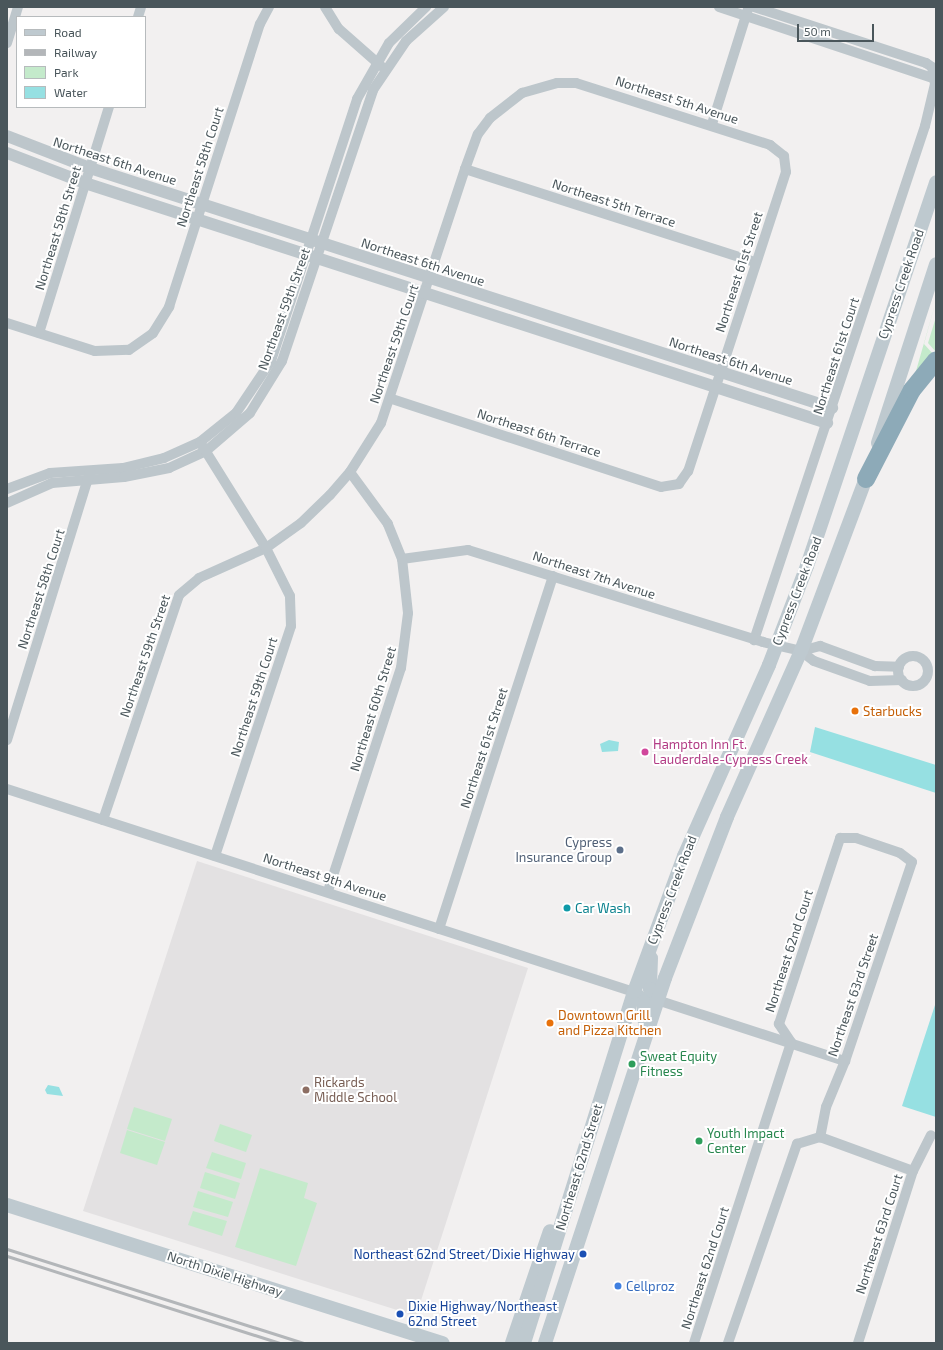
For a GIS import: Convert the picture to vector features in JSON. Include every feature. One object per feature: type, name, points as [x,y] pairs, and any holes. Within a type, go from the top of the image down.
[{"type":"highway","points":[[866,479],[912,390],[936,360]]},
{"type":"main road","name":"Cypress Creek Road","points":[[634,992],[699,819],[776,646],[820,532],[936,182]]},
{"type":"main road","name":"Cypress Creek Road","points":[[657,1000],[727,817],[801,650],[866,479],[936,264]]},
{"type":"main road","points":[[653,942],[650,989],[657,1000]]},
{"type":"main road","points":[[634,992],[643,1001],[645,1037]]},
{"type":"main road","name":"Northeast 62nd Street","points":[[524,1343],[634,992]]},
{"type":"main road","name":"Northeast 62nd Street","points":[[546,1343],[657,1000]]},
{"type":"main road","points":[[512,1343],[562,1198],[584,1153]]},
{"type":"main road","name":"North Dixie Highway","points":[[7,1205],[443,1343]]},
{"type":"street","points":[[7,43],[18,7]]},
{"type":"street","name":"Northeast 58th Court","points":[[39,333],[108,352],[129,350],[153,334],[169,307],[260,24],[269,7]]},
{"type":"street","points":[[325,7],[339,29],[375,62],[385,69]]},
{"type":"street","name":"Northeast 59th Street","points":[[316,242],[357,99],[375,62],[400,30],[426,7]]},
{"type":"street","name":"Northeast 59th Street","points":[[90,473],[151,473],[206,451],[240,424],[273,379],[316,242],[366,106],[385,69],[406,41],[444,7]]},
{"type":"street","points":[[719,7],[747,11],[933,78],[932,67],[926,63],[754,7]]},
{"type":"street","points":[[712,124],[747,11]]},
{"type":"street","name":"Northeast 61st Court","points":[[754,640],[932,103],[933,78]]},
{"type":"street","name":"Northeast 5th Avenue","points":[[557,83],[595,87],[712,124],[770,145],[784,156]]},
{"type":"street","name":"Northeast 59th Court","points":[[266,548],[301,523],[350,472],[392,399],[465,169],[478,134],[501,107],[522,93],[557,83]]},
{"type":"street","name":"Northeast 58th Street","points":[[39,333],[110,108]]},
{"type":"street","name":"Northeast 6th Avenue","points":[[7,136],[90,168],[832,408]]},
{"type":"street","points":[[7,153],[85,183],[311,257],[715,385],[827,423]]},
{"type":"street","name":"Northeast 61st Street","points":[[678,484],[688,471],[755,262],[786,172],[784,156]]},
{"type":"street","name":"Northeast 5th Terrace","points":[[465,169],[755,262]]},
{"type":"street","name":"Northeast 59th Street","points":[[8,495],[90,473],[146,463],[200,442],[236,413],[266,371],[311,257]]},
{"type":"street","points":[[7,323],[39,333]]},
{"type":"street","name":"Northeast 6th Terrace","points":[[392,399],[661,486],[678,484]]},
{"type":"street","name":"Northeast 59th Court","points":[[200,442],[266,548],[290,596],[291,626],[215,856]]},
{"type":"street","name":"Northeast 60th Street","points":[[328,891],[402,662],[408,613],[402,559],[388,524],[350,472]]},
{"type":"street","name":"Northeast 58th Court","points":[[7,740],[90,473]]},
{"type":"street","name":"Northeast 59th Street","points":[[104,820],[179,594],[199,578],[266,548]]},
{"type":"street","name":"Northeast 7th Avenue","points":[[402,559],[468,550],[754,640],[776,646],[801,650]]},
{"type":"street","name":"Northeast 61st Street","points":[[439,929],[553,576]]},
{"type":"street","points":[[801,650],[820,646],[875,666],[899,667]]},
{"type":"street","points":[[801,650],[814,661],[870,681],[902,680],[910,685],[919,685],[926,679],[932,670],[925,661],[917,656],[904,659],[899,667],[902,680]]},
{"type":"street","name":"Northeast 9th Avenue","points":[[7,789],[328,891],[439,929],[634,992]]},
{"type":"street","name":"Northeast 62nd Court","points":[[694,1343],[791,1042],[779,1024],[840,838],[856,838],[900,853],[912,862]]},
{"type":"street","name":"Northeast 63rd Street","points":[[820,1138],[826,1106],[845,1061],[912,862]]},
{"type":"street","points":[[657,1000],[791,1042],[845,1061]]},
{"type":"street","name":"Northeast 63rd Court","points":[[858,1343],[913,1170],[931,1135]]},
{"type":"street","points":[[728,1343],[789,1162],[797,1144],[820,1138],[913,1170]]},
{"type":"shaded area","name":"Rickards Middle School","points":[[197,861],[528,968],[416,1316],[83,1211]]},
{"type":"green space","points":[[936,301],[924,344],[934,355],[919,372],[916,371]]},
{"type":"green space","points":[[936,317],[936,352],[928,343]]},
{"type":"green space","points":[[134,1107],[172,1119],[165,1141],[127,1129]]},
{"type":"green space","points":[[220,1124],[252,1135],[246,1152],[214,1141]]},
{"type":"green space","points":[[127,1130],[165,1142],[157,1165],[120,1153]]},
{"type":"green space","points":[[212,1152],[246,1163],[241,1179],[206,1168]]},
{"type":"green space","points":[[260,1168],[308,1183],[304,1198],[317,1203],[296,1266],[235,1247]]},
{"type":"green space","points":[[205,1172],[240,1183],[235,1199],[200,1188]]},
{"type":"green space","points":[[198,1191],[233,1202],[228,1217],[193,1207]]},
{"type":"green space","points":[[193,1211],[227,1221],[222,1236],[188,1225]]},
{"type":"water","points":[[815,727],[936,765],[936,793],[810,752]]},
{"type":"water","points":[[609,740],[619,742],[618,751],[602,752],[600,744]]},
{"type":"water","points":[[936,1002],[936,1117],[902,1106]]},
{"type":"water","points":[[48,1085],[59,1087],[63,1096],[47,1094],[45,1090]]},
{"type":"railway","points":[[7,1249],[303,1343]]},
{"type":"railway","points":[[7,1256],[280,1343]]},
{"type":"place","name":"Starbucks","points":[[855,711]]},
{"type":"place","name":"Hampton Inn Ft. Lauderdale-Cypress Creek","points":[[645,752]]},
{"type":"place","name":"Cypress Insurance Group","points":[[620,850]]},
{"type":"place","name":"Car Wash","points":[[567,908]]},
{"type":"place","name":"Downtown Grill and Pizza Kitchen","points":[[550,1023]]},
{"type":"place","name":"Sweat Equity Fitness","points":[[632,1064]]},
{"type":"place","name":"Rickards Middle School","points":[[306,1090]]},
{"type":"place","name":"Youth Impact Center","points":[[699,1141]]},
{"type":"place","name":"Northeast 62nd Street/Dixie Highway","points":[[583,1254]]},
{"type":"place","name":"Cellproz","points":[[618,1286]]},
{"type":"place","name":"Dixie Highway/Northeast 62nd Street","points":[[400,1314]]}]
